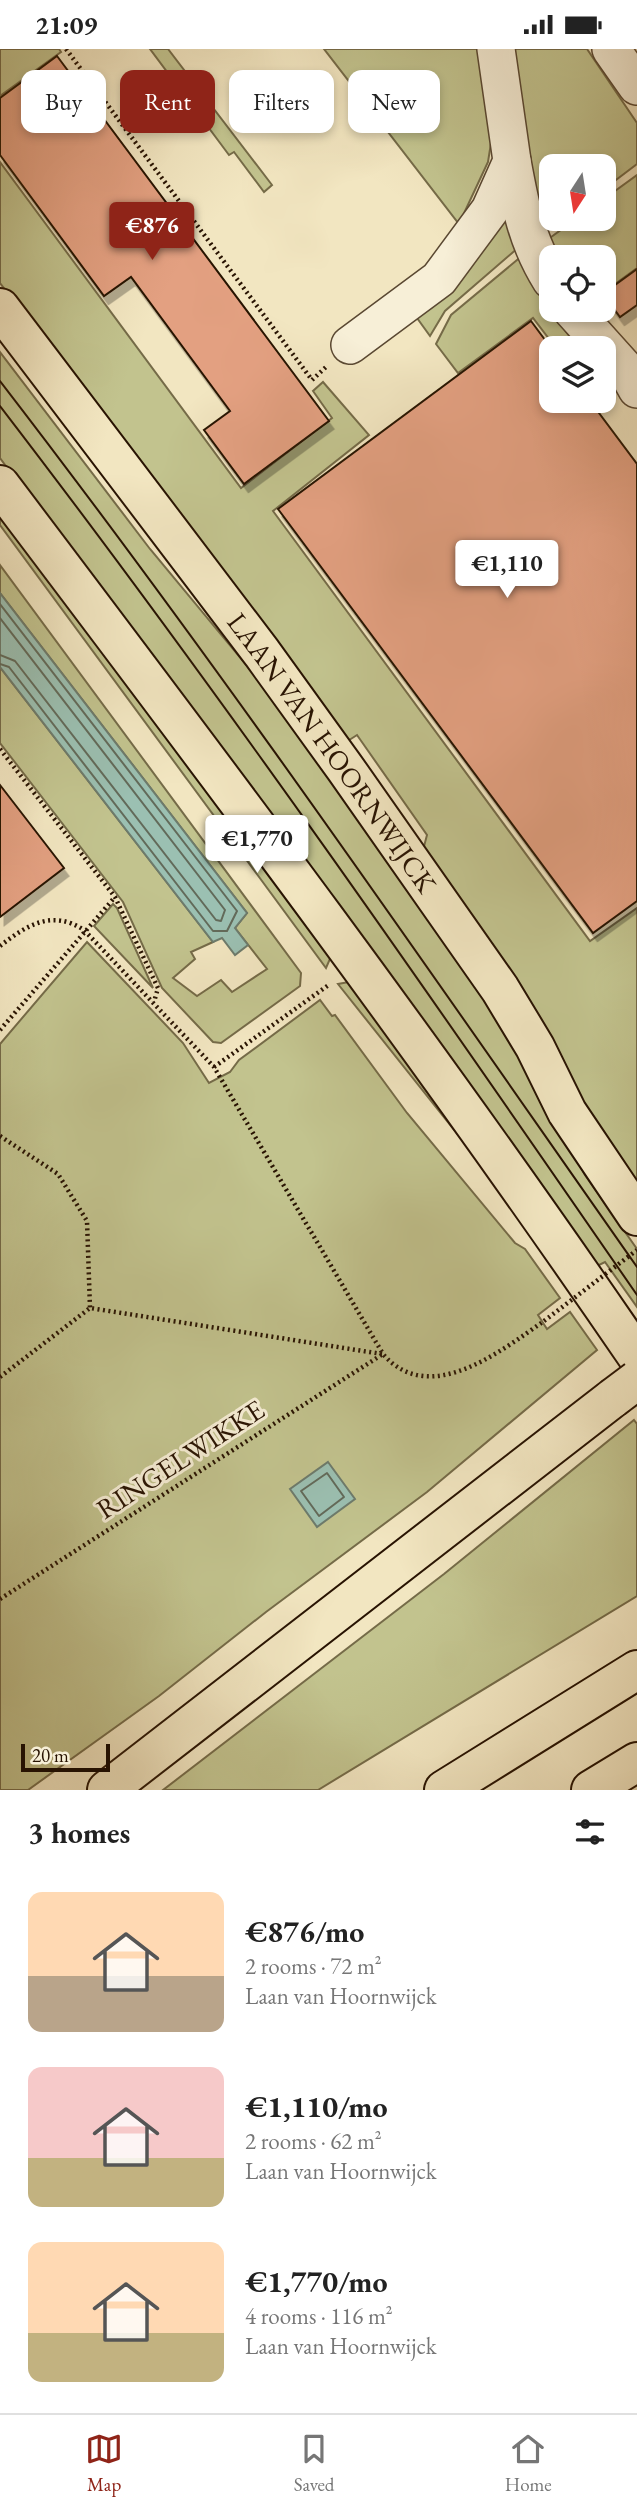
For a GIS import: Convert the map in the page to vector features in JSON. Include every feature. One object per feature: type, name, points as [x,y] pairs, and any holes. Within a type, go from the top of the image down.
[{"type":"main road","name":"LAAN VAN HOORNWIJCK","points":[[0,308],[254,641],[345,768],[500,989],[536,1047],[567,1112],[637,1216]]},
{"type":"main road","points":[[0,485],[287,865],[555,1235],[637,1356]]},
{"type":"main road","points":[[107,1790],[625,1389]]},
{"type":"main road","points":[[443,1790],[637,1670]]},
{"type":"main road","points":[[591,1790],[637,1762]]},
{"type":"street","points":[[496,49],[524,226],[539,261]]},
{"type":"street","points":[[611,49],[637,86]]},
{"type":"street","points":[[350,345],[439,279],[489,210],[512,161]]},
{"type":"street","points":[[582,322],[635,384]]},
{"type":"path","points":[[66,49],[312,380],[350,345]]},
{"type":"path","points":[[0,749],[115,897],[158,988],[154,1003]]},
{"type":"path","points":[[0,1030],[115,897]]},
{"type":"path","points":[[0,946],[23,927],[41,920],[72,922],[84,930],[214,1067],[383,1354],[394,1367],[414,1376],[436,1377],[460,1371],[493,1357],[637,1250]]},
{"type":"path","points":[[214,1067],[330,983]]},
{"type":"path","points":[[0,1136],[58,1174],[87,1221],[90,1308]]},
{"type":"path","points":[[0,1377],[90,1308],[383,1354]]},
{"type":"path","name":"RINGELWIKKE","points":[[0,1599],[383,1354]]},
{"type":"green space","points":[[0,49],[59,49],[61,52],[36,70],[21,70],[21,81],[0,96]]},
{"type":"green space","points":[[150,49],[168,49],[184,70],[166,70]]},
{"type":"green space","points":[[324,49],[482,49],[494,124],[488,162],[459,224],[389,133],[440,133],[440,70],[348,70],[348,80]]},
{"type":"green space","points":[[508,49],[587,49],[637,123],[637,164],[616,180],[616,154],[539,154],[539,218]]},
{"type":"green space","points":[[215,110],[229,129],[229,133],[232,133],[272,185],[264,192],[234,152],[229,155],[213,133],[215,133]]},
{"type":"green space","points":[[0,162],[241,488],[332,418],[313,391],[323,382],[369,435],[273,511],[590,941],[637,908],[637,1197],[422,854],[427,835],[357,735],[343,744],[124,444],[0,283]]},
{"type":"green space","points":[[637,175],[637,268],[616,283],[616,245],[550,245],[547,240],[559,231],[616,231],[616,190]]},
{"type":"green space","points":[[498,202],[519,247],[445,311],[430,336],[412,311]]},
{"type":"green space","points":[[523,255],[539,294],[539,322],[559,322],[569,336],[547,336],[533,318],[458,373],[436,344],[451,315]]},
{"type":"green space","points":[[0,352],[150,549],[291,719],[505,1025],[585,1175],[637,1249],[637,1307],[605,1262],[595,1267],[0,458]]},
{"type":"green space","points":[[0,506],[333,952],[326,968],[0,525]]},
{"type":"green space","points":[[0,565],[301,973],[300,986],[221,1043],[213,1042],[162,988],[123,902],[0,743],[0,667],[213,942],[191,952],[195,959],[173,978],[197,996],[221,980],[232,992],[267,969],[235,928],[247,913],[0,593]]},
{"type":"green space","points":[[113,904],[117,908],[153,988],[94,926]]},
{"type":"green space","points":[[87,942],[183,1043],[209,1083],[230,1072],[239,1060],[320,1000],[332,1016],[335,1015],[407,1113],[515,1243],[525,1249],[560,1298],[538,1315],[547,1329],[570,1312],[597,1350],[427,1492],[159,1696],[28,1790],[0,1790],[0,1044]]},
{"type":"green space","points":[[354,981],[505,1194],[338,984]]},
{"type":"green space","points":[[634,1420],[637,1424],[637,1596],[318,1790],[163,1790],[444,1574]]},
{"type":"water","points":[[0,593],[247,913],[235,928],[248,945],[235,955],[222,938],[213,942],[0,667]]},
{"type":"water","points":[[328,1462],[355,1499],[317,1527],[290,1489]]},
{"type":"building","points":[[57,56],[67,70],[38,70]]},
{"type":"building","points":[[21,83],[21,133],[106,133],[106,122],[329,421],[244,484],[204,430],[230,411],[131,277],[104,296],[0,155],[0,98]]},
{"type":"building","points":[[637,269],[637,305],[620,317],[616,312],[616,284]]},
{"type":"building","points":[[531,321],[542,336],[539,336],[539,413],[599,413],[637,464],[637,901],[593,933],[278,509]]},
{"type":"building","points":[[0,785],[64,868],[0,917]]},
{"type":"tram line","points":[[0,381],[244,709],[637,1267]]},
{"type":"tram line","points":[[0,406],[245,735],[637,1295]]}]
